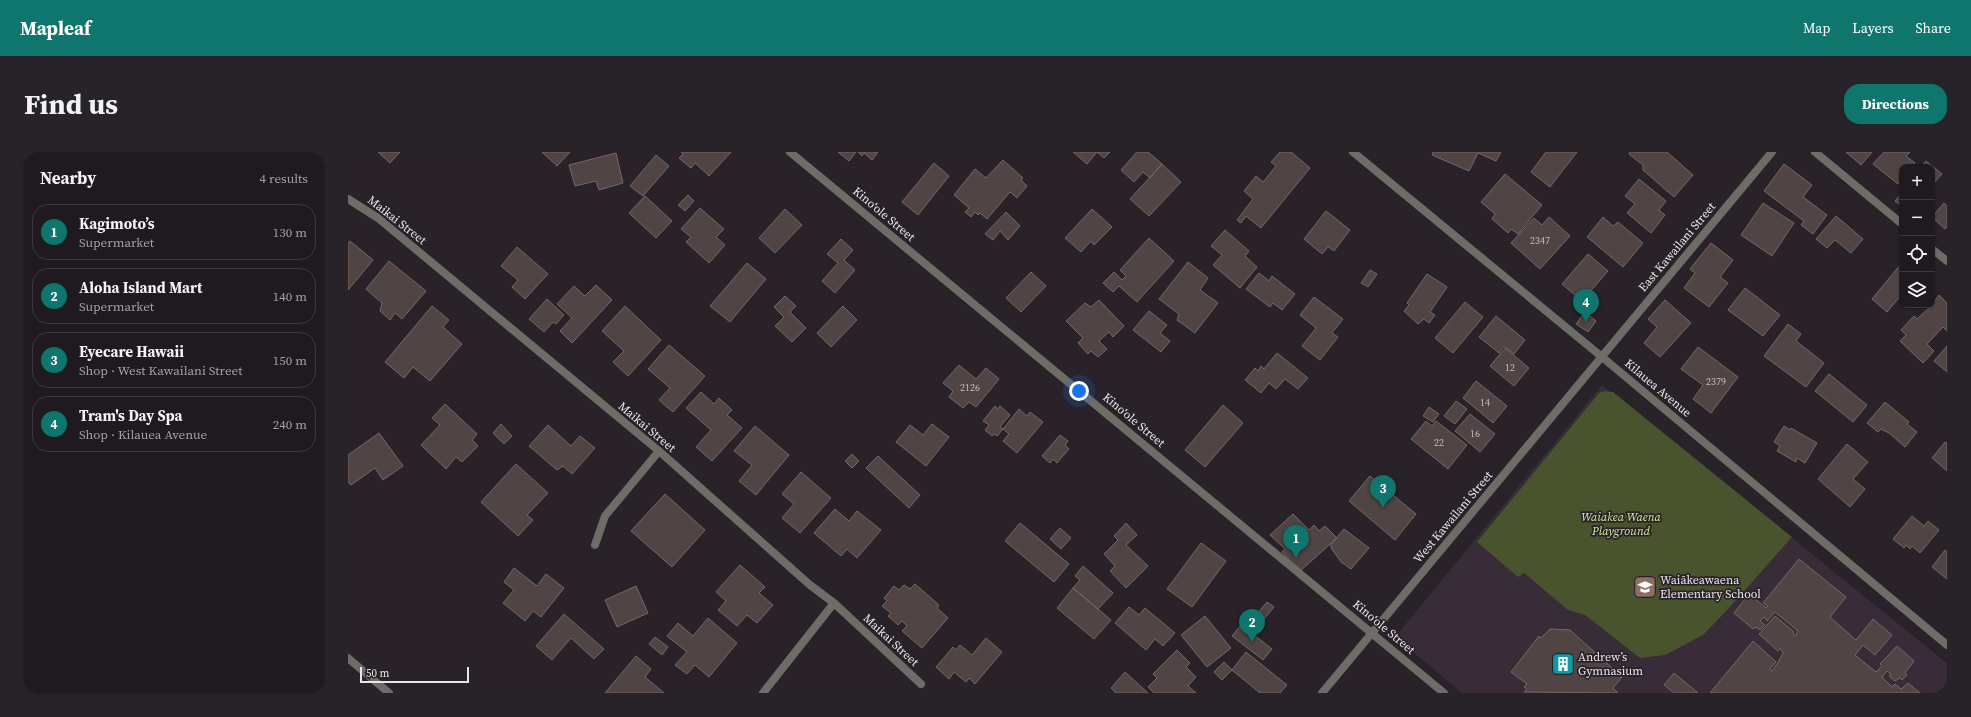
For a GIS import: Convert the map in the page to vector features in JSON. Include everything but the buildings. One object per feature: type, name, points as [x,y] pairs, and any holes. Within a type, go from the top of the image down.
[{"type":"street","name":"Kinoʻole Street","points":[[790,152],[1444,693]]},
{"type":"street","name":"Kilauea Avenue","points":[[1353,152],[1602,357],[1947,645]]},
{"type":"street","name":"East Kawailani Street","points":[[1602,357],[1772,152]]},
{"type":"street","points":[[1814,152],[1899,222]]},
{"type":"street","name":"Maikai Street","points":[[348,199],[378,218],[658,451],[810,585],[834,603],[921,684]]},
{"type":"street","points":[[1935,252],[1947,262]]},
{"type":"street","name":"West Kawailani Street","points":[[1322,693],[1602,357]]},
{"type":"street","points":[[596,546],[605,516],[658,451]]},
{"type":"street","points":[[763,693],[834,603]]},
{"type":"street","points":[[348,658],[389,693]]},
{"type":"shaded area","name":"Waiākeawaena Elementary School","points":[[1602,385],[1947,663],[1947,693],[1462,693],[1395,637]]},
{"type":"green space","name":"Waiakea Waena Playground","points":[[1605,391],[1613,392],[1792,537],[1731,606],[1703,635],[1665,655],[1640,658],[1585,615],[1568,610],[1524,573],[1518,577],[1477,542],[1599,393]]},
{"type":"place","name":"Tram's Day Spa","points":[[1586,322]]},
{"type":"place","name":"Eyecare Hawaii","points":[[1383,508]]},
{"type":"place","name":"Kagimoto’s","points":[[1296,558]]},
{"type":"place","name":"Waiākeawaena Elementary School","points":[[1645,587]]},
{"type":"place","name":"Aloha Island Mart","points":[[1252,642]]},
{"type":"place","name":"Andrew’s Gymnasium","points":[[1563,664]]}]
